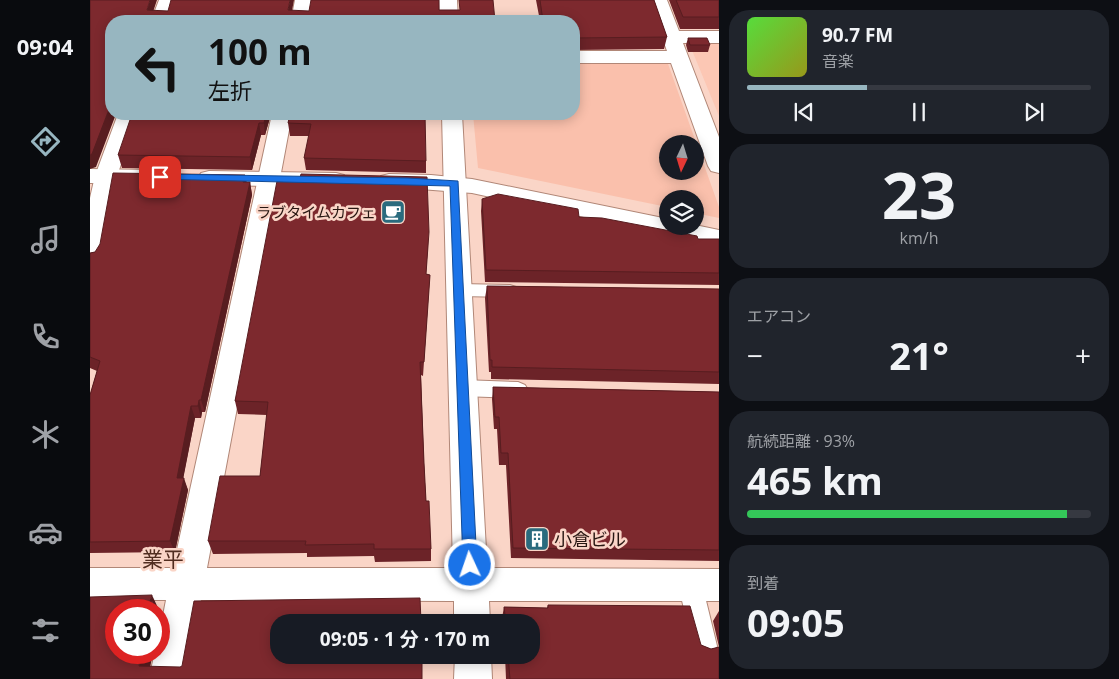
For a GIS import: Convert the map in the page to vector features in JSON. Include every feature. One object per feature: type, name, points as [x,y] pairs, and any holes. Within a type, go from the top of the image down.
[{"type":"street","points":[[162,15],[168,0]]},
{"type":"street","points":[[301,15],[304,0]]},
{"type":"street","points":[[448,0],[448,15]]},
{"type":"street","points":[[658,0],[719,166]]},
{"type":"street","points":[[672,37],[719,37]]},
{"type":"street","points":[[580,57],[679,57]]},
{"type":"street","points":[[90,257],[98,176],[125,120]]},
{"type":"street","points":[[168,679],[281,120]]},
{"type":"street","points":[[452,120],[472,614]]},
{"type":"street","points":[[98,176],[364,180],[455,184],[719,238]]},
{"type":"street","points":[[90,584],[704,585]]},
{"type":"street","points":[[473,664],[473,679]]},
{"type":"lane","points":[[459,290],[526,291]]},
{"type":"lane","points":[[462,388],[541,390]]},
{"type":"lane","points":[[704,585],[705,646]]},
{"type":"shaded area","points":[[689,43],[719,43],[719,116]]},
{"type":"shaded area","points":[[580,61],[667,61],[693,135],[659,135],[659,180],[704,180],[704,165],[719,207],[719,218],[704,215],[704,190],[659,190],[659,205],[478,168],[474,120],[580,120]]},
{"type":"building","points":[[90,0],[150,0],[147,10],[168,11],[171,0],[290,0],[288,10],[309,11],[311,0],[439,0],[439,10],[460,10],[459,0],[493,0],[494,15],[105,15],[105,120],[90,155]]},
{"type":"building","points":[[540,0],[654,0],[667,37],[580,38],[580,15],[542,15]]},
{"type":"building","points":[[676,0],[719,0],[719,17],[683,17]]},
{"type":"building","points":[[688,38],[707,38],[710,45],[690,45]]},
{"type":"building","points":[[130,120],[265,120],[264,123],[259,123],[250,157],[118,155]]},
{"type":"building","points":[[289,120],[425,120],[426,161],[304,158],[311,124],[288,123]]},
{"type":"building","points":[[113,173],[245,175],[243,182],[250,182],[201,400],[199,400],[198,406],[191,406],[177,478],[184,478],[170,541],[90,542],[90,395],[100,361],[90,357],[90,253],[95,252],[100,244]]},
{"type":"building","points":[[301,174],[427,177],[429,232],[426,274],[430,275],[424,362],[420,362],[426,501],[429,501],[431,549],[374,549],[374,544],[305,545],[306,541],[208,541],[220,476],[260,476],[268,402],[235,401],[277,181],[299,181]]},
{"type":"building","points":[[498,194],[578,209],[579,217],[602,218],[659,229],[659,235],[692,235],[697,236],[698,239],[719,239],[719,273],[486,270],[482,199]]},
{"type":"building","points":[[487,286],[719,289],[719,372],[492,367],[492,360],[490,360]]},
{"type":"building","points":[[493,387],[719,392],[719,550],[513,548],[508,453],[501,453],[499,417],[495,417]]},
{"type":"building","points":[[152,595],[151,599],[105,599],[105,664],[180,667],[182,666],[194,601],[420,598],[421,614],[270,614],[270,664],[422,664],[422,679],[90,679],[90,597]]},
{"type":"building","points":[[548,605],[690,606],[701,645],[711,649],[719,647],[719,679],[510,679],[509,664],[540,664],[540,614],[505,614],[504,607],[548,608]]},
{"type":"place","name":"ラブタイムカフェ","points":[[393,212]]},
{"type":"place","name":"小倉ビル","points":[[537,539]]},
{"type":"district","name":"業平","points":[[163,559]]},
{"type":"route","points":[[160,177],[408,181],[455,184],[470,565]]}]
